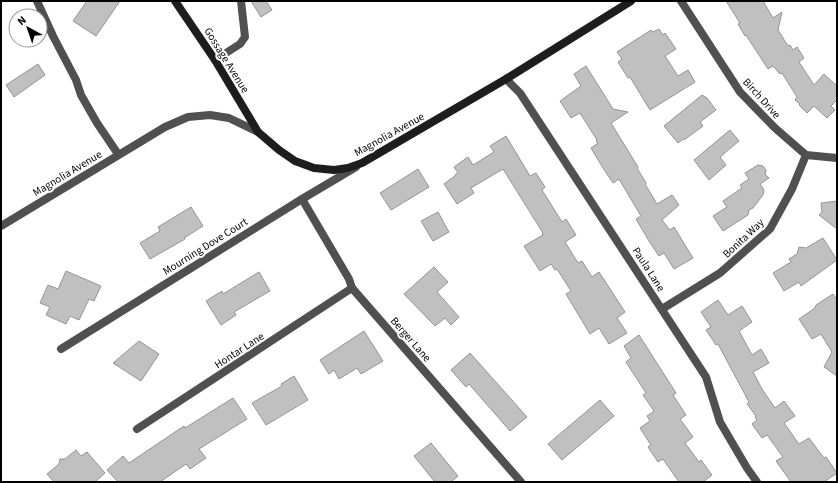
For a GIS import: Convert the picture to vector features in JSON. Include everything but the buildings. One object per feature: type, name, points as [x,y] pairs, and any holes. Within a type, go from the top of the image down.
[{"type":"street","points":[[37,1],[52,36],[76,80],[84,100],[97,123],[118,154]]},
{"type":"street","name":"Gossage Avenue","points":[[176,1],[215,60],[258,132]]},
{"type":"street","points":[[215,60],[240,44],[245,37],[241,1]]},
{"type":"street","name":"Birch Drive","points":[[681,1],[740,92],[775,128],[806,155]]},
{"type":"street","name":"Magnolia Avenue","points":[[1,226],[118,154],[165,127],[188,117],[210,115],[229,118],[258,132],[279,150],[295,161],[314,168],[334,170],[348,168],[362,163],[506,79],[630,2]]},
{"type":"street","name":"Paula Lane","points":[[506,79],[520,93],[706,377],[720,422],[756,482]]},
{"type":"street","points":[[806,155],[837,158]]},
{"type":"street","name":"Bonita Way","points":[[662,309],[720,273],[770,229],[792,189],[806,155]]},
{"type":"street","name":"Mourning Dove Court","points":[[61,349],[362,163]]},
{"type":"street","name":"Berger Lane","points":[[302,199],[349,279],[352,288],[521,482]]},
{"type":"street","name":"Hontar Lane","points":[[137,429],[352,288]]}]
